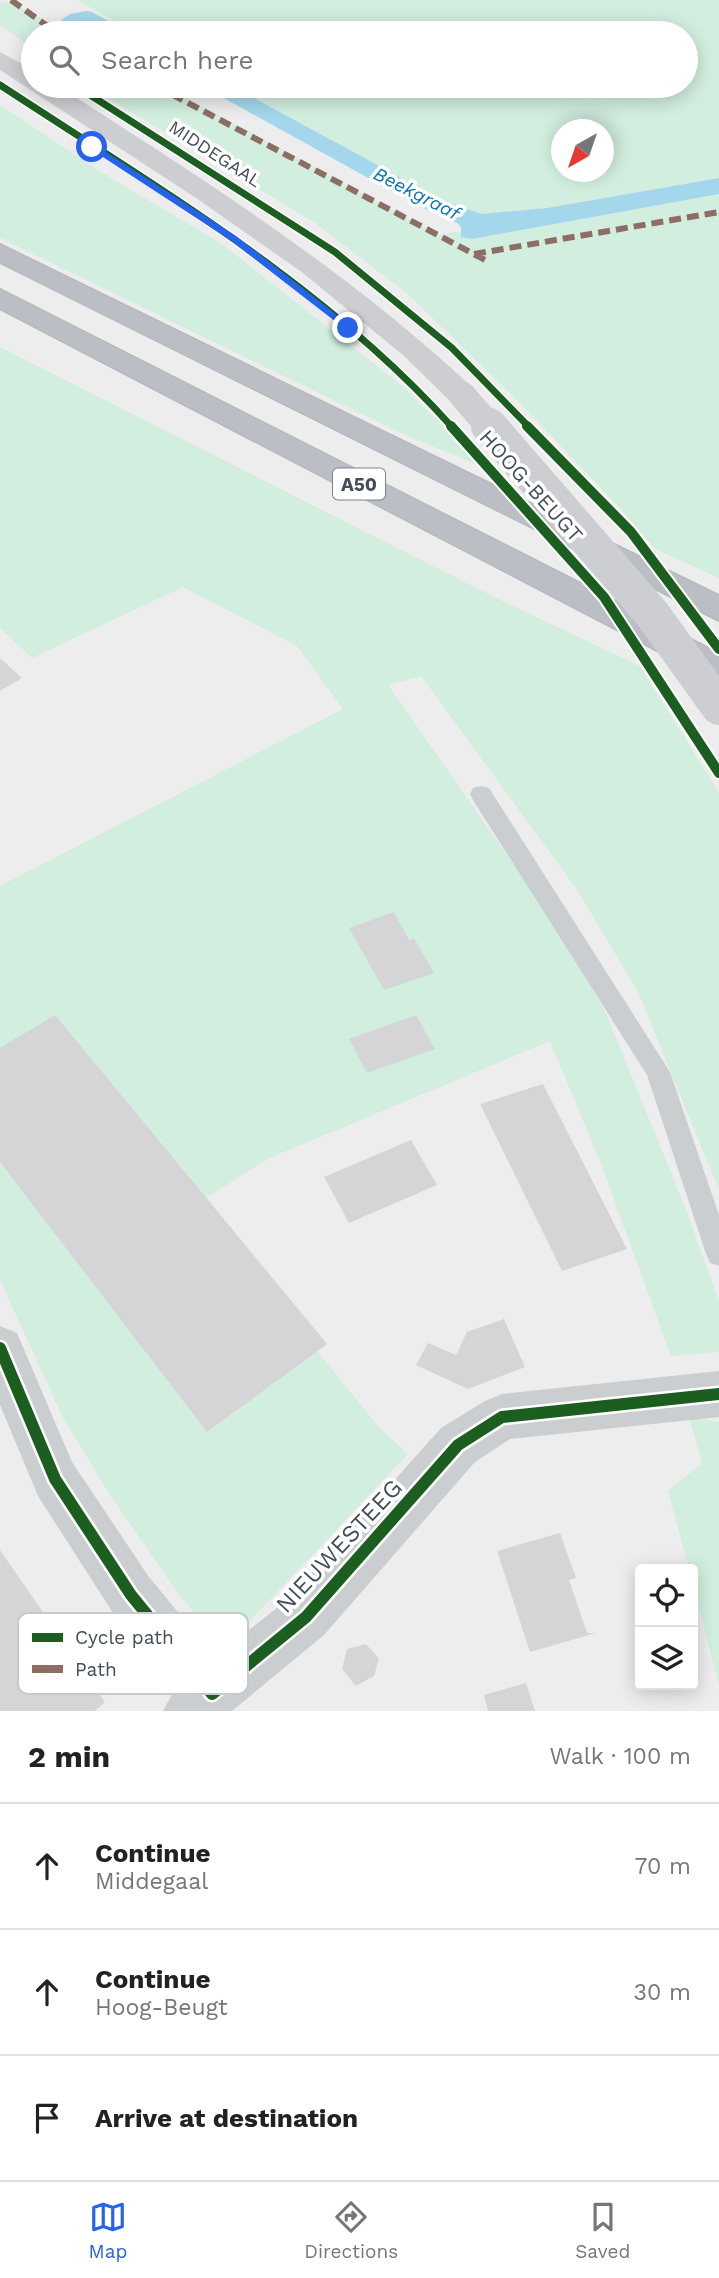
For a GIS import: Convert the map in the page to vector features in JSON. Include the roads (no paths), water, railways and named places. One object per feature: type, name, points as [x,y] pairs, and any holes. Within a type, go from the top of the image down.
[{"type":"highway","name":"A50","points":[[0,251],[719,608]]},
{"type":"highway","name":"A50","points":[[0,298],[719,668]]},
{"type":"street","points":[[0,59],[21,73]]},
{"type":"street","name":"MIDDEGAAL","points":[[59,98],[301,256]]},
{"type":"street","name":"HOOG-BEUGT","points":[[301,256],[414,346],[462,395],[653,615],[719,708]]},
{"type":"street","name":"NIEUWESTEEG","points":[[0,1348],[55,1479],[143,1613]]},
{"type":"street","name":"NIEUWESTEEG","points":[[248,1665],[306,1617],[458,1446],[502,1417],[704,1396]]},
{"type":"lane","points":[[481,794],[658,1072],[719,1254]]},
{"type":"water","points":[[92,12],[108,21],[61,20],[70,14]]},
{"type":"water","name":"Beekgraaf","points":[[224,98],[254,98],[440,199],[481,214],[547,208],[719,178],[719,194],[472,239],[461,237],[461,227],[457,223],[417,205]]}]
